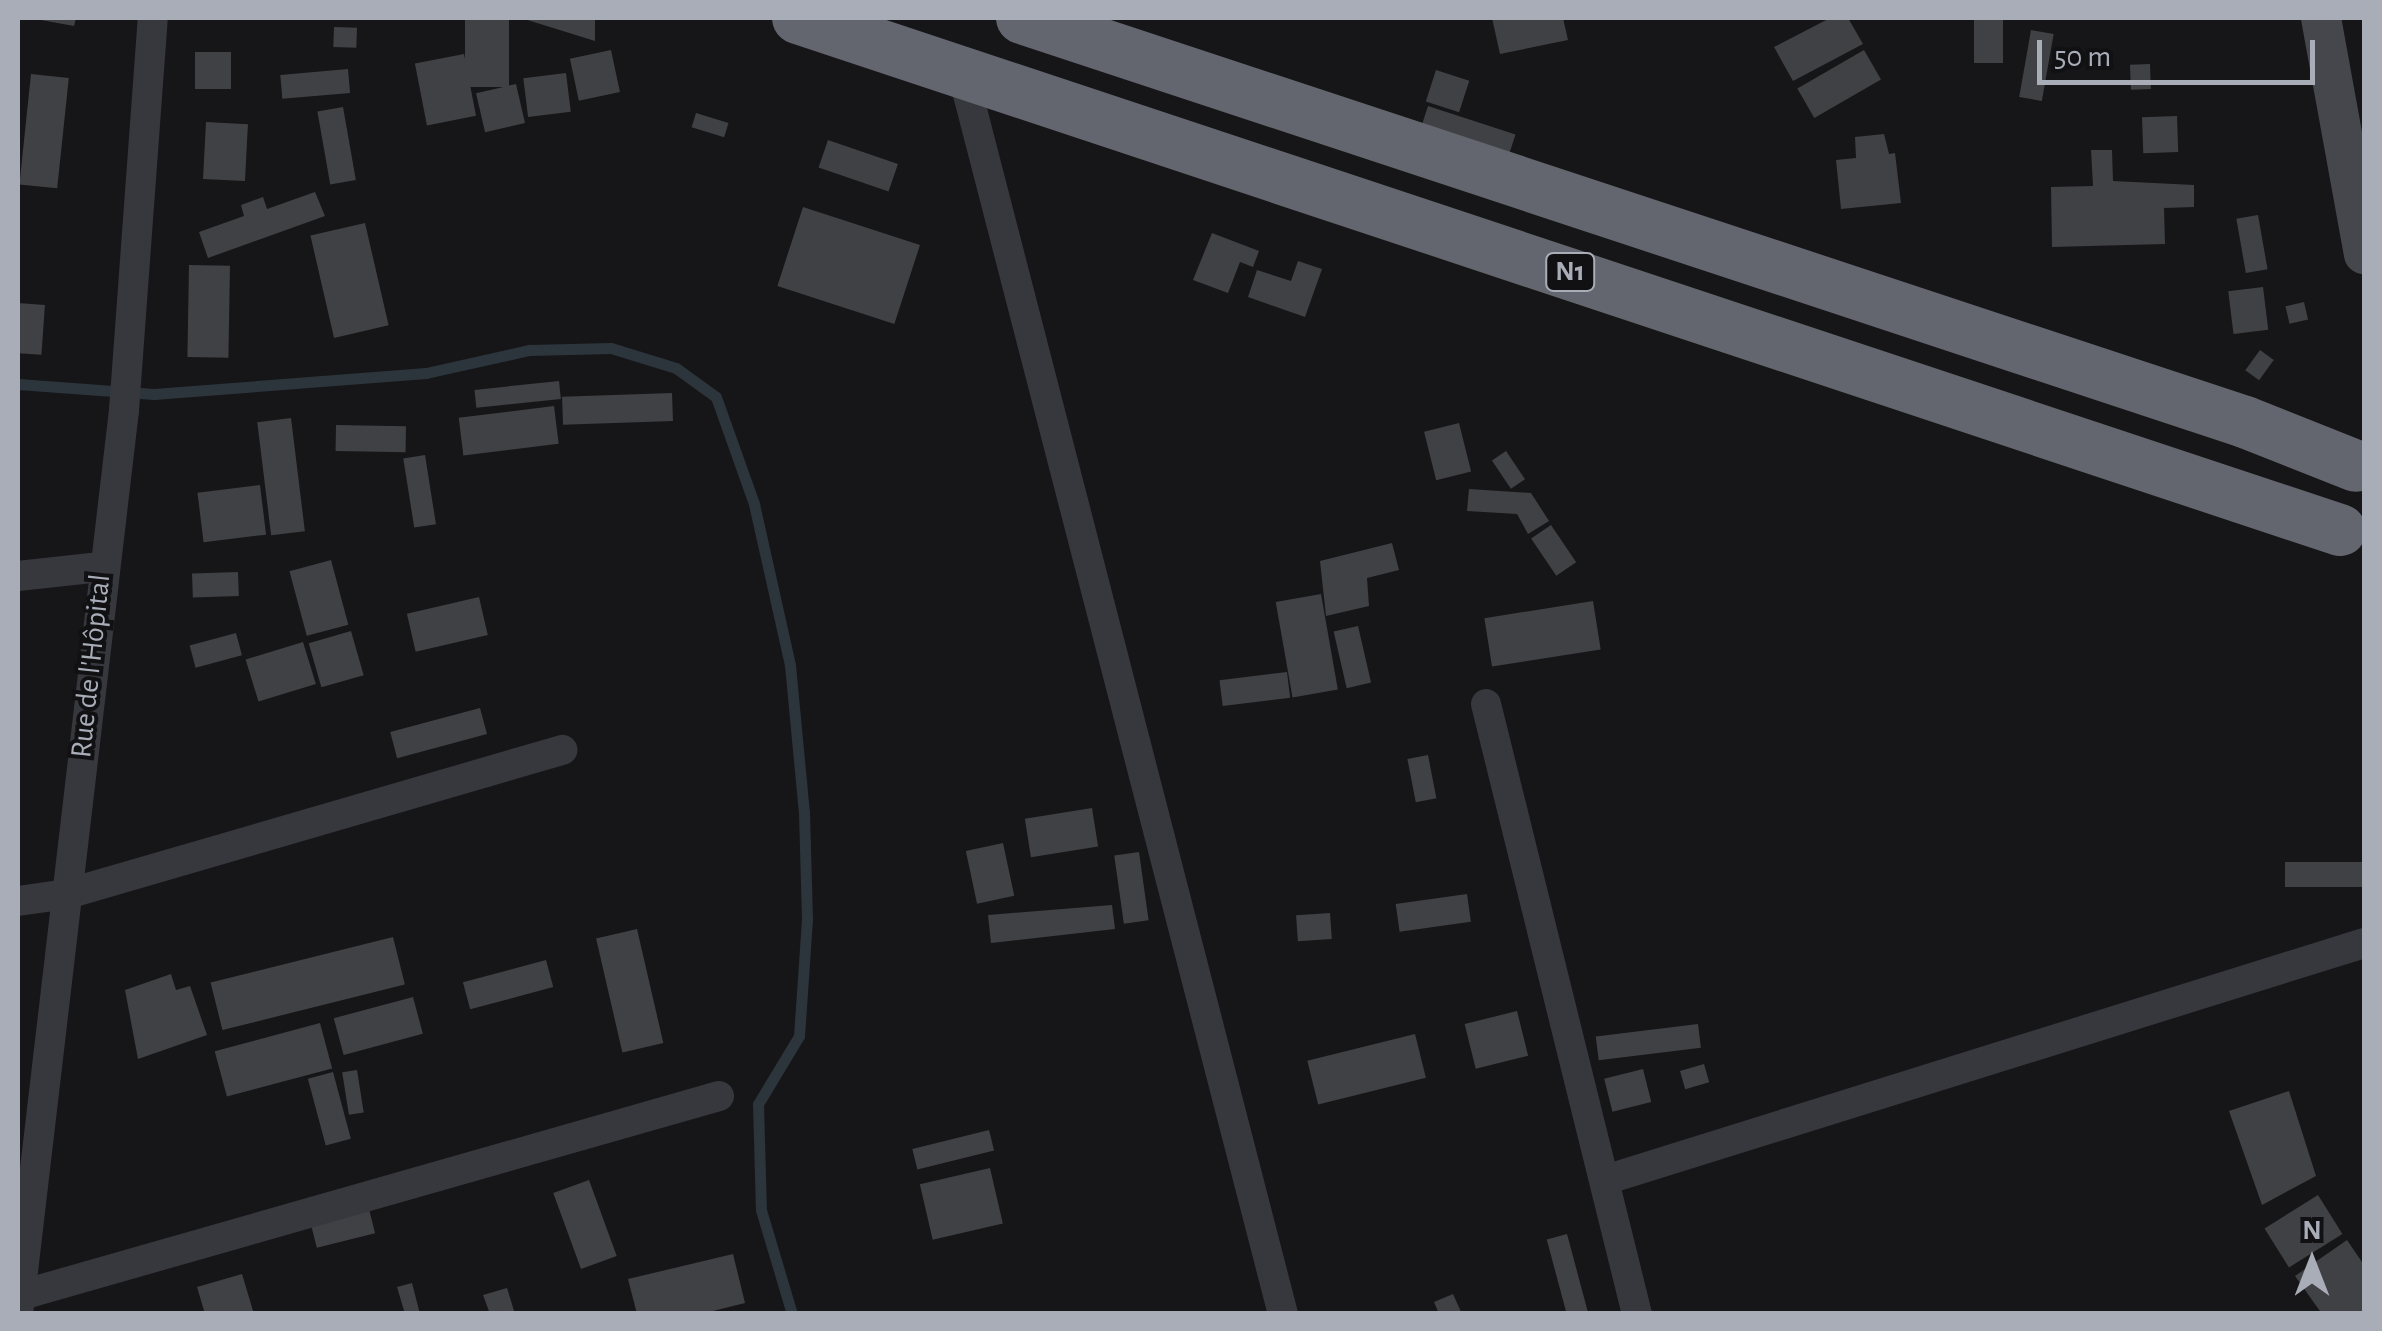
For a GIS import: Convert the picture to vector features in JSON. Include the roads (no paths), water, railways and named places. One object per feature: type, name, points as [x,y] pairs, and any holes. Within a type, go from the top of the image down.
[{"type":"highway","name":"N1","points":[[798,18],[2352,548]]},
{"type":"highway","name":"N1","points":[[1022,18],[2360,463]]},
{"type":"highway","points":[[2352,548],[2339,496],[2360,463]]},
{"type":"main road","points":[[2320,18],[2364,254]]},
{"type":"street","name":"Rue de l'Hôpital","points":[[19,1302],[101,567],[124,410],[153,18]]},
{"type":"street","points":[[963,74],[1283,1314]]},
{"type":"street","points":[[18,576],[101,567]]},
{"type":"street","points":[[1486,704],[1638,1314]]},
{"type":"street","points":[[18,901],[67,894],[562,750]]},
{"type":"street","points":[[1605,1180],[2364,942]]},
{"type":"street","points":[[19,1302],[719,1096]]},
{"type":"waterway","points":[[18,384],[154,394],[426,373],[529,350],[611,348],[676,368],[716,397],[754,504],[790,665],[804,812],[807,919],[799,1036],[758,1104],[761,1210],[792,1314]]}]
